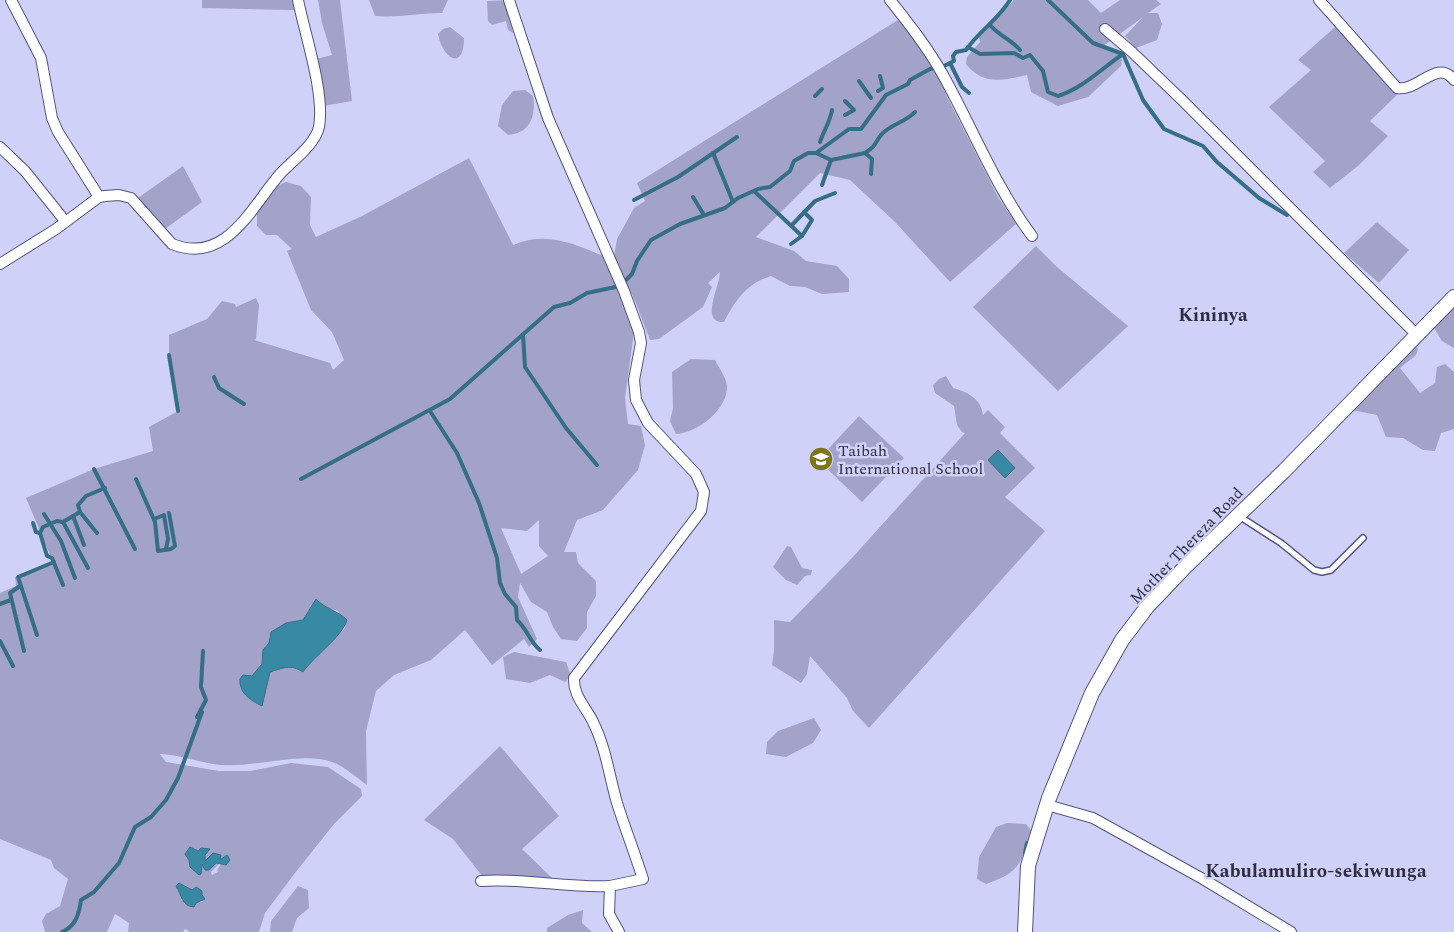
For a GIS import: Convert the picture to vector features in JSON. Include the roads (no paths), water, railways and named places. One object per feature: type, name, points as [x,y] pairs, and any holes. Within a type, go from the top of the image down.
[{"type":"street","points":[[11,0],[41,58],[52,118],[58,132],[99,197]]},
{"type":"street","points":[[0,264],[99,197],[119,195],[131,198],[172,244],[180,247],[191,249],[213,244],[226,238],[238,229],[279,175],[318,132],[319,112],[315,78],[298,0]]},
{"type":"street","points":[[481,881],[515,880],[588,887],[610,886],[643,879],[617,802],[602,742],[573,687],[574,678],[701,511],[704,503],[704,492],[696,474],[648,423],[636,400],[634,380],[641,343],[618,276],[548,118],[509,0]]},
{"type":"street","points":[[890,0],[921,39],[944,77],[1013,210],[1032,236]]},
{"type":"street","points":[[1319,0],[1396,88],[1411,88],[1436,72],[1445,72],[1454,80]]},
{"type":"street","points":[[1105,29],[1132,52],[1176,95],[1416,334]]},
{"type":"street","points":[[0,147],[25,171],[65,221]]},
{"type":"street","name":"Mother Thereza Road","points":[[1025,932],[1028,866],[1047,805],[1092,693],[1122,640],[1147,607],[1179,572],[1454,297]]},
{"type":"street","points":[[1047,805],[1093,818],[1203,879],[1291,932]]},
{"type":"street","points":[[610,886],[609,914],[619,932]]},
{"type":"lane","points":[[1238,515],[1282,543],[1314,570],[1322,572],[1331,570],[1363,538]]},
{"type":"waterway","points":[[301,479],[450,399],[554,307],[570,303],[587,293],[620,286],[632,274],[637,261],[651,240],[680,224],[725,208],[738,198],[758,189],[770,187],[790,171],[794,161],[808,153],[816,153],[849,129],[861,129],[886,95],[908,84],[910,80],[930,69],[944,66],[954,61],[953,56],[956,52],[966,50],[1000,14],[1010,0]]},
{"type":"waterway","points":[[1048,0],[1093,43],[1123,54],[1143,100],[1164,129],[1203,146],[1217,162],[1259,198],[1287,215]]},
{"type":"waterway","points":[[990,25],[1020,50]]},
{"type":"waterway","points":[[968,47],[980,54],[1014,53],[1023,58],[1030,55],[1043,71],[1048,92],[1058,96],[1084,83],[1123,54]]},
{"type":"waterway","points":[[950,63],[962,87],[969,93]]},
{"type":"waterway","points":[[878,91],[883,88],[880,76]]},
{"type":"waterway","points":[[859,81],[871,98]]},
{"type":"waterway","points":[[815,96],[822,89]]},
{"type":"waterway","points":[[845,101],[854,110],[845,115]]},
{"type":"waterway","points":[[820,142],[832,110]]},
{"type":"waterway","points":[[865,153],[873,147],[884,132],[915,112]]},
{"type":"waterway","points":[[634,200],[678,177],[737,137]]},
{"type":"waterway","points":[[713,153],[733,202]]},
{"type":"waterway","points":[[816,153],[831,160],[865,153],[872,159],[871,174]]},
{"type":"waterway","points":[[822,185],[831,160]]},
{"type":"waterway","points":[[754,191],[802,236]]},
{"type":"waterway","points":[[792,225],[815,201],[835,193]]},
{"type":"waterway","points":[[693,197],[704,215]]},
{"type":"waterway","points":[[791,244],[802,236],[812,220],[804,212]]},
{"type":"waterway","points":[[523,335],[525,367],[566,428],[597,465]]},
{"type":"waterway","points":[[169,355],[178,411]]},
{"type":"waterway","points":[[214,377],[219,388],[244,404]]},
{"type":"waterway","points":[[430,411],[457,453],[479,503],[497,558],[500,583],[505,594],[516,607],[517,620],[540,650]]},
{"type":"waterway","points":[[94,469],[135,549]]},
{"type":"waterway","points":[[136,479],[155,522],[158,551],[171,549],[175,546],[169,513]]},
{"type":"waterway","points":[[63,585],[52,558],[47,556],[40,533],[43,527],[57,521],[63,522],[80,512],[78,505],[86,496],[105,488]]},
{"type":"waterway","points":[[80,512],[97,533]]},
{"type":"waterway","points":[[44,514],[61,541],[75,578]]},
{"type":"waterway","points":[[154,519],[164,515],[168,539],[166,549]]},
{"type":"waterway","points":[[73,516],[84,545]]},
{"type":"waterway","points":[[63,522],[88,568]]},
{"type":"waterway","points":[[33,523],[36,532],[40,533]]},
{"type":"waterway","points":[[37,635],[18,577],[54,562]]},
{"type":"waterway","points":[[20,586],[10,593],[24,651]]},
{"type":"waterway","points":[[0,604],[11,600]]},
{"type":"waterway","points":[[0,641],[13,666]]},
{"type":"waterway","points":[[62,932],[74,923],[81,900],[94,892],[119,863],[135,827],[151,817],[166,800],[178,778],[202,712],[197,717],[206,700],[201,687],[203,651]]},
{"type":"waterway","points":[[1025,853],[1027,843]]},
{"type":"place","name":"Taibah International School","points":[[821,459]]},
{"type":"district","name":"Kininya","points":[[1213,314]]},
{"type":"district","name":"Kabulamuliro-sekiwunga","points":[[1316,870]]}]
